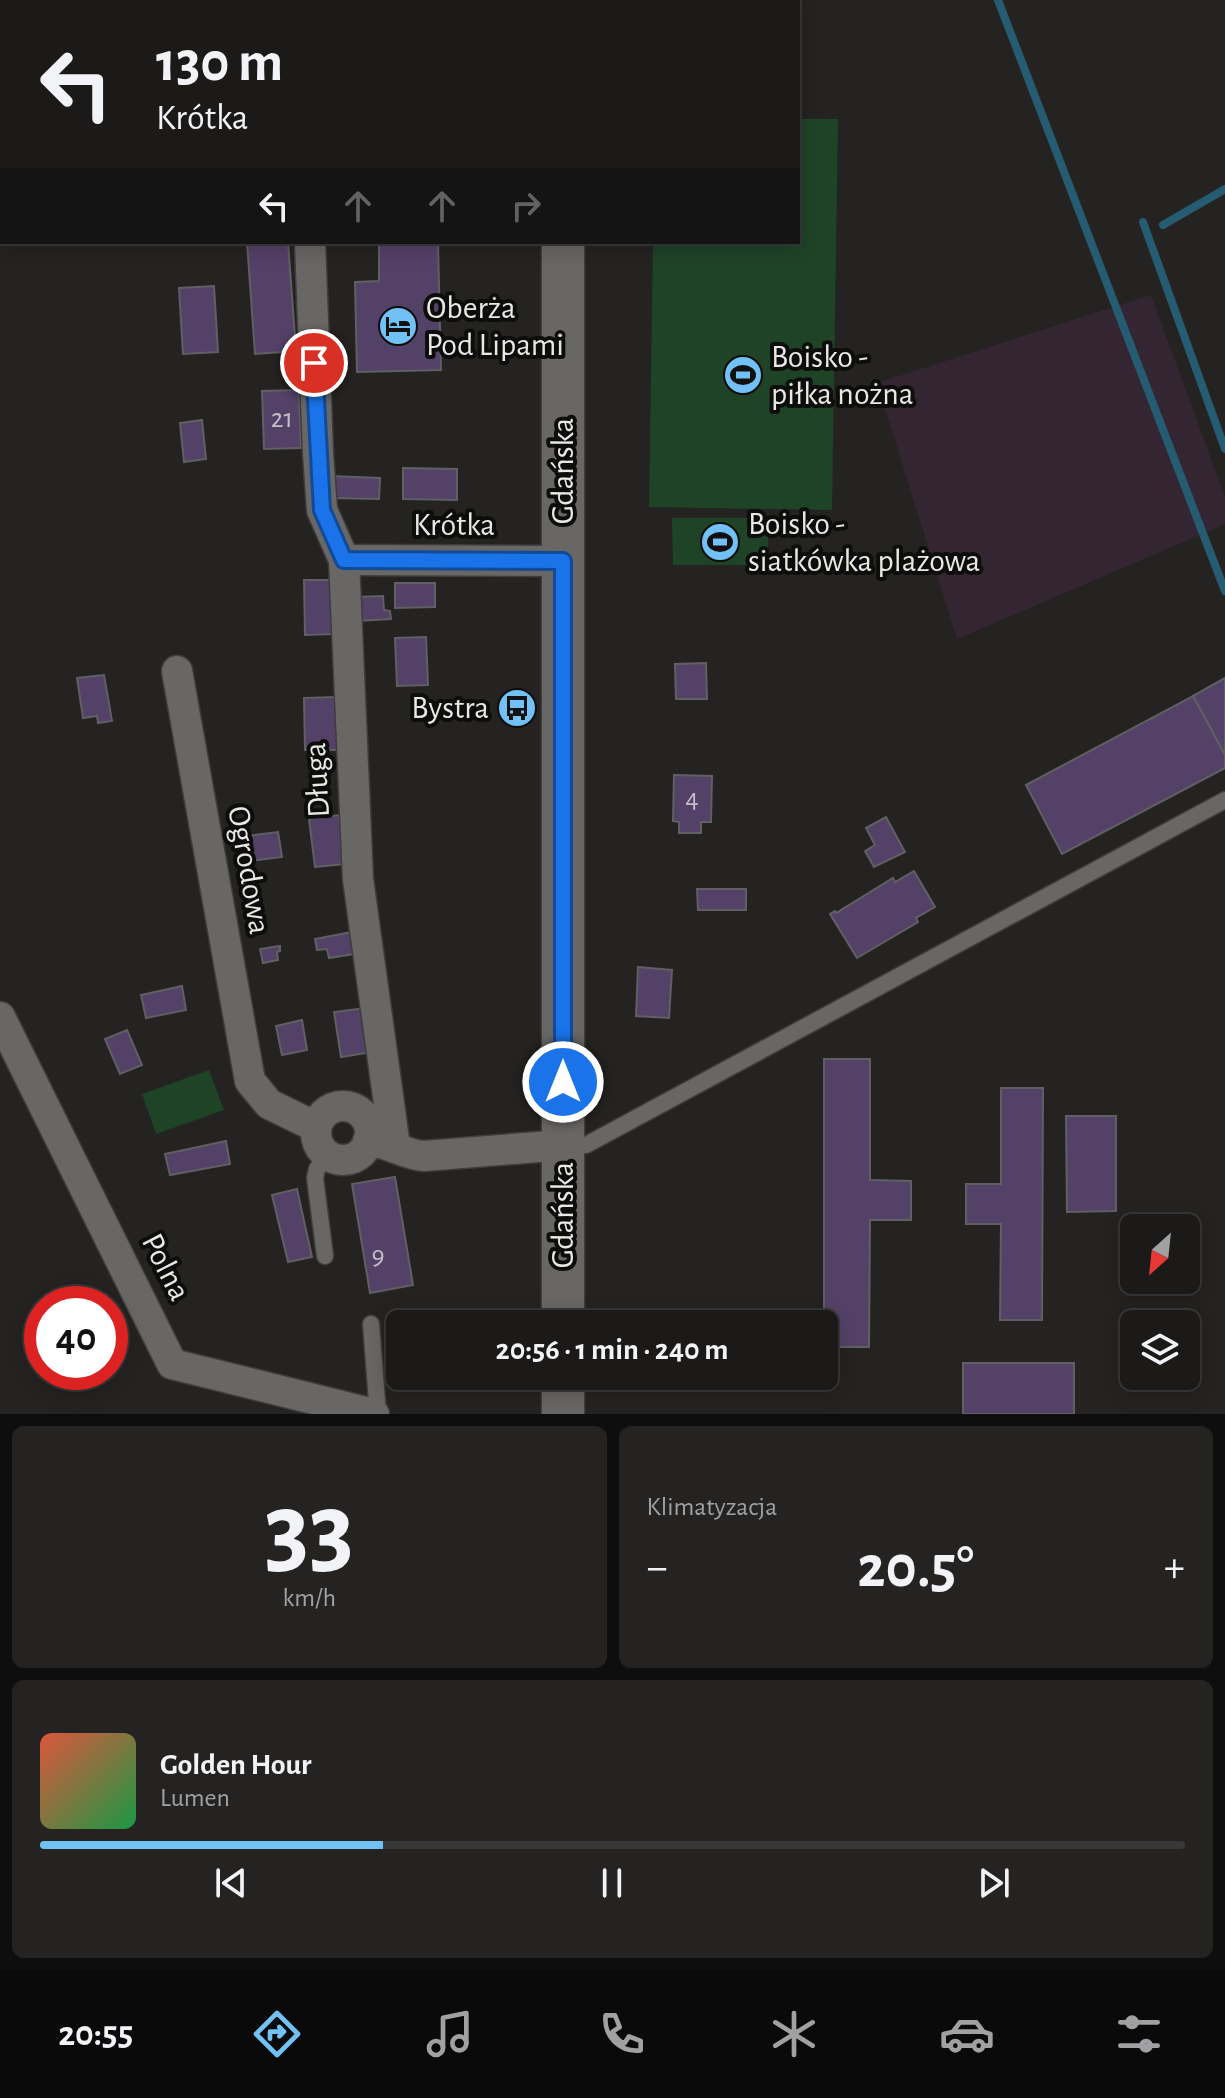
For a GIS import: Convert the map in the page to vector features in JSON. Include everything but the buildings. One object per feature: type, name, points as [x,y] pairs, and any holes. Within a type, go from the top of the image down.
[{"type":"street","name":"Długa","points":[[310,244],[322,510],[344,560],[358,879],[382,1144]]},
{"type":"street","name":"Gdańska","points":[[563,244],[563,561],[574,1145],[564,1310]]},
{"type":"street","name":"Krótka","points":[[344,560],[563,561]]},
{"type":"street","name":"Ogrodowa","points":[[177,671],[250,1081],[269,1104],[316,1127]]},
{"type":"street","name":"Polna","points":[[0,1017],[172,1364],[376,1414]]},
{"type":"street","points":[[382,1144],[363,1116],[348,1107],[331,1109],[316,1127],[318,1144],[327,1155],[341,1160],[355,1158],[366,1148],[382,1144],[424,1156],[574,1145]]},
{"type":"street","points":[[563,1390],[563,1414]]},
{"type":"lane","points":[[574,1145],[1225,800]]},
{"type":"lane","points":[[325,1256],[315,1178],[327,1155]]},
{"type":"lane","points":[[371,1324],[376,1414]]},
{"type":"shaded area","points":[[1151,295],[1225,497],[1225,524],[957,639],[877,383]]},
{"type":"green space","name":"Boisko - piłka nożna","points":[[800,119],[838,119],[832,510],[649,507],[653,244],[800,244]]},
{"type":"green space","name":"Boisko - siatkówka plażowa","points":[[672,518],[768,518],[768,565],[673,565]]},
{"type":"green space","points":[[209,1070],[224,1110],[156,1134],[142,1094]]},
{"type":"waterway","points":[[998,0],[1225,591]]},
{"type":"waterway","points":[[1163,225],[1225,189]]},
{"type":"waterway","points":[[1143,222],[1225,449]]},
{"type":"place","name":"Oberża Pod Lipami","points":[[398,326]]},
{"type":"place","name":"Boisko - piłka nożna","points":[[743,375]]},
{"type":"place","name":"Boisko - siatkówka plażowa","points":[[720,542]]},
{"type":"place","name":"Bystra","points":[[517,708]]},
{"type":"route","points":[[314,363],[322,510],[344,560],[563,561],[563,1082]]}]
